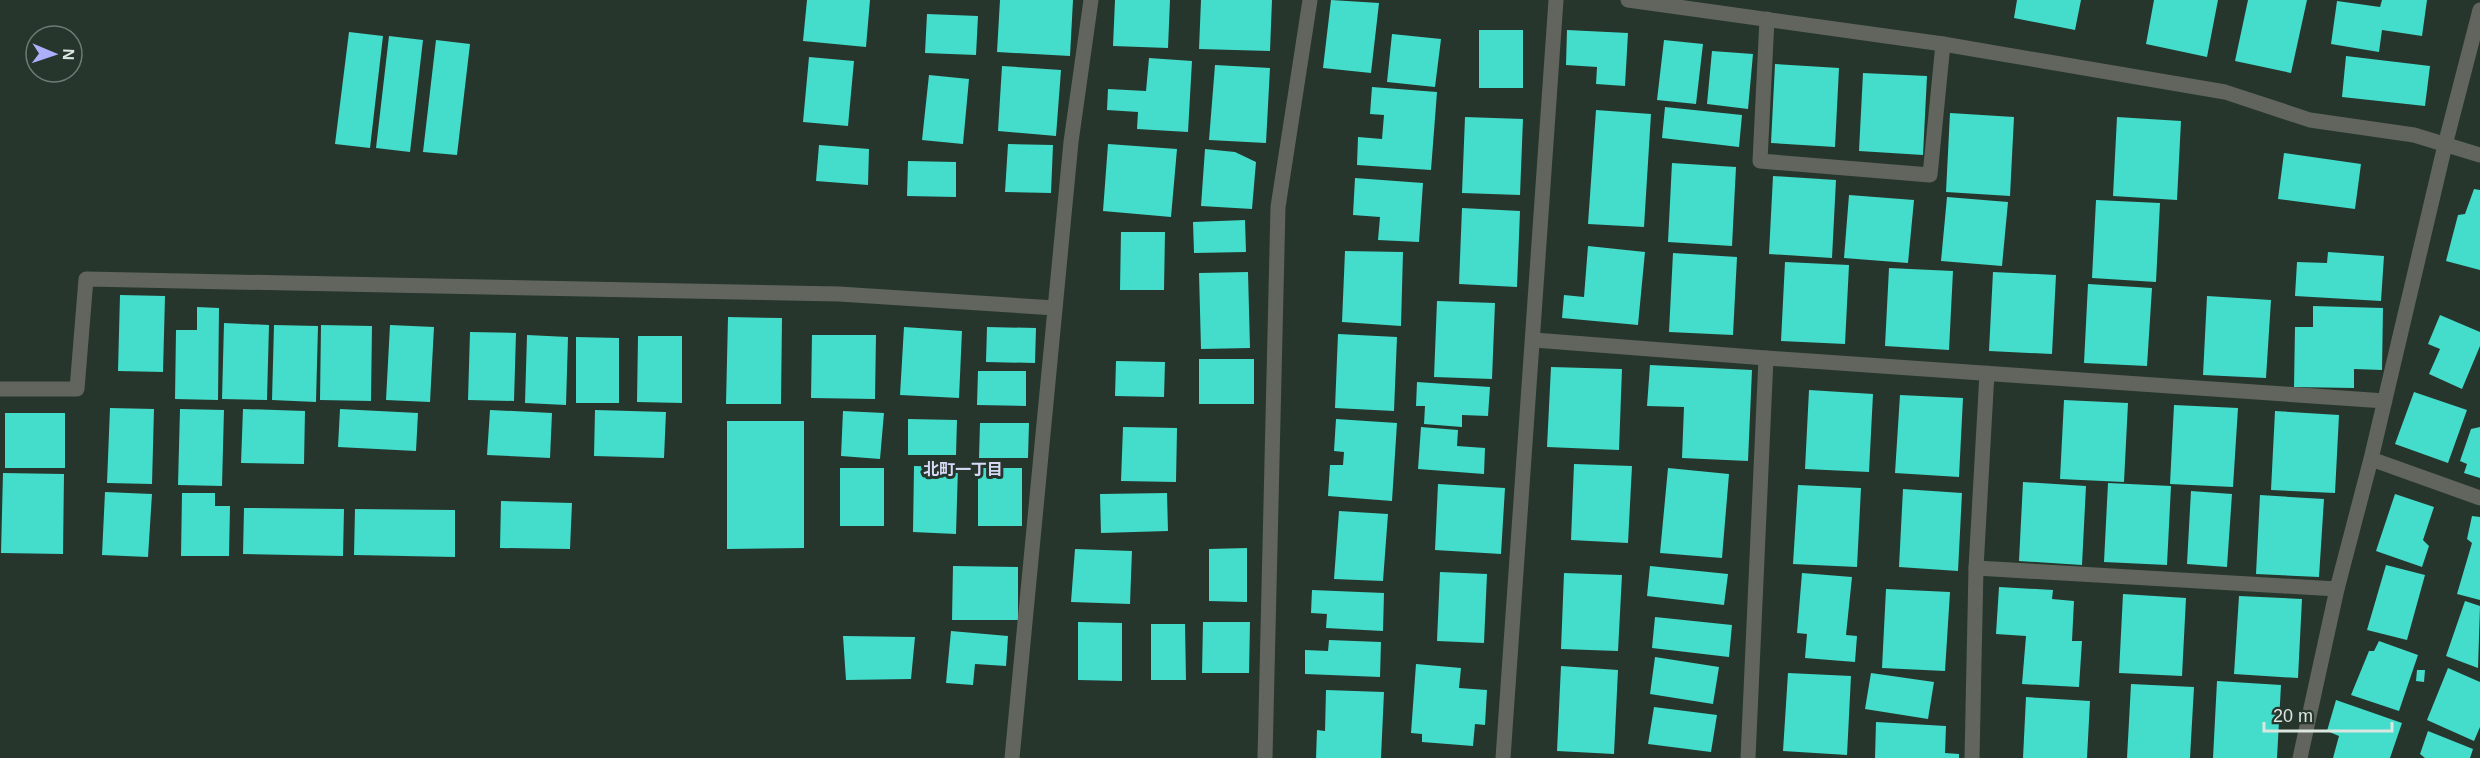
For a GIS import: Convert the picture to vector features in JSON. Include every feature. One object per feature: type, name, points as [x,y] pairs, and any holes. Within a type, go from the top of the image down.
[{"type":"street","points":[[1012,758],[1071,142],[1091,0]]},
{"type":"street","points":[[1264,758],[1278,207],[1310,0]]},
{"type":"street","points":[[1503,758],[1556,0]]},
{"type":"street","points":[[1628,0],[1943,44],[2225,92],[2310,120],[2414,135],[2480,155]]},
{"type":"street","points":[[2300,758],[2337,588],[2371,459],[2445,145],[2480,10]]},
{"type":"street","points":[[1767,20],[1760,161],[1930,175],[1943,44]]},
{"type":"street","points":[[0,389],[76,389],[86,279],[839,294],[1055,308]]},
{"type":"street","points":[[1534,340],[2385,401]]},
{"type":"street","points":[[1748,758],[1766,358]]},
{"type":"street","points":[[1972,758],[1976,568],[1987,373]]},
{"type":"street","points":[[2371,459],[2480,498]]},
{"type":"street","points":[[1976,568],[2337,588]]},
{"type":"building","points":[[807,0],[870,0],[866,47],[803,41]]},
{"type":"building","points":[[1000,0],[1073,0],[1070,56],[997,52]]},
{"type":"building","points":[[1115,0],[1170,0],[1168,48],[1113,46]]},
{"type":"building","points":[[1201,0],[1272,0],[1270,51],[1199,49]]},
{"type":"building","points":[[1331,0],[1379,3],[1371,73],[1323,68]]},
{"type":"building","points":[[2017,0],[2081,0],[2075,30],[2014,18]]},
{"type":"building","points":[[2154,0],[2218,0],[2207,57],[2146,44]]},
{"type":"building","points":[[2248,0],[2307,0],[2291,73],[2235,61]]},
{"type":"building","points":[[2382,0],[2427,0],[2422,36],[2382,30],[2379,52],[2331,44],[2337,1],[2380,7]]},
{"type":"building","points":[[927,14],[978,16],[976,55],[925,53]]},
{"type":"building","points":[[1479,30],[1523,30],[1523,88],[1479,88]]},
{"type":"building","points":[[1567,30],[1628,33],[1625,86],[1596,84],[1597,67],[1566,65]]},
{"type":"building","points":[[349,32],[383,36],[370,148],[335,144]]},
{"type":"building","points":[[1392,34],[1441,39],[1435,87],[1387,82]]},
{"type":"building","points":[[389,36],[423,40],[410,152],[376,148]]},
{"type":"building","points":[[436,40],[470,44],[457,155],[423,152]]},
{"type":"building","points":[[1664,40],[1703,44],[1696,104],[1657,100]]},
{"type":"building","points":[[1712,51],[1753,54],[1748,109],[1707,104]]},
{"type":"building","points":[[2346,56],[2430,66],[2425,106],[2342,97]]},
{"type":"building","points":[[809,57],[854,61],[848,126],[803,122]]},
{"type":"building","points":[[1149,58],[1192,61],[1188,132],[1137,129],[1138,112],[1107,110],[1108,89],[1146,91]]},
{"type":"building","points":[[1775,64],[1839,68],[1835,147],[1771,143]]},
{"type":"building","points":[[1215,65],[1270,68],[1266,143],[1209,140]]},
{"type":"building","points":[[1002,66],[1061,70],[1056,136],[998,131]]},
{"type":"building","points":[[1863,73],[1927,76],[1923,155],[1859,151]]},
{"type":"building","points":[[929,75],[969,79],[963,144],[922,140]]},
{"type":"building","points":[[1372,87],[1437,92],[1431,170],[1357,165],[1358,137],[1382,139],[1384,115],[1370,114]]},
{"type":"building","points":[[1665,107],[1742,115],[1739,147],[1662,138]]},
{"type":"building","points":[[1596,110],[1651,114],[1644,227],[1588,224]]},
{"type":"building","points":[[1950,113],[2014,117],[2010,196],[1946,192]]},
{"type":"building","points":[[1465,117],[1523,119],[1520,195],[1462,193]]},
{"type":"building","points":[[2117,117],[2181,121],[2177,200],[2113,196]]},
{"type":"building","points":[[1008,144],[1053,145],[1051,193],[1005,192]]},
{"type":"building","points":[[1108,144],[1177,149],[1171,217],[1103,211]]},
{"type":"building","points":[[819,145],[869,149],[868,185],[816,181]]},
{"type":"building","points":[[1205,149],[1235,152],[1256,162],[1252,209],[1201,206]]},
{"type":"building","points":[[2284,153],[2361,164],[2355,209],[2278,199]]},
{"type":"building","points":[[908,161],[956,162],[956,197],[907,196]]},
{"type":"building","points":[[1672,163],[1736,167],[1732,246],[1668,242]]},
{"type":"building","points":[[1773,176],[1836,180],[1832,258],[1769,254]]},
{"type":"building","points":[[1355,178],[1423,183],[1419,242],[1378,240],[1380,217],[1353,215]]},
{"type":"building","points":[[2474,189],[2480,190],[2480,270],[2446,261],[2458,215],[2465,214]]},
{"type":"building","points":[[1849,195],[1914,200],[1908,263],[1844,258]]},
{"type":"building","points":[[1947,197],[2008,202],[2002,266],[1941,261]]},
{"type":"building","points":[[2096,200],[2160,203],[2156,282],[2092,278]]},
{"type":"building","points":[[1462,208],[1520,211],[1517,287],[1459,284]]},
{"type":"building","points":[[1245,220],[1246,252],[1194,253],[1193,222]]},
{"type":"building","points":[[1121,232],[1165,232],[1164,290],[1120,290]]},
{"type":"building","points":[[1588,246],[1645,252],[1638,325],[1562,318],[1564,295],[1584,297]]},
{"type":"building","points":[[1345,251],[1403,252],[1401,326],[1342,322]]},
{"type":"building","points":[[2328,252],[2384,256],[2381,301],[2295,296],[2297,262],[2327,263]]},
{"type":"building","points":[[1673,253],[1737,257],[1733,335],[1669,332]]},
{"type":"building","points":[[1785,262],[1849,265],[1845,344],[1781,341]]},
{"type":"building","points":[[1889,268],[1953,271],[1949,350],[1885,346]]},
{"type":"building","points":[[1248,272],[1250,348],[1201,349],[1199,273]]},
{"type":"building","points":[[1993,272],[2056,275],[2052,354],[1989,351]]},
{"type":"building","points":[[2088,284],[2152,288],[2147,366],[2084,363]]},
{"type":"building","points":[[120,295],[165,296],[163,372],[118,371]]},
{"type":"building","points":[[2207,296],[2271,300],[2266,378],[2203,375]]},
{"type":"building","points":[[1437,301],[1495,303],[1492,379],[1434,377]]},
{"type":"building","points":[[2313,306],[2383,308],[2382,370],[2354,369],[2354,388],[2294,387],[2295,327],[2313,327]]},
{"type":"building","points":[[197,307],[219,308],[218,400],[175,399],[176,330],[197,330]]},
{"type":"building","points":[[2440,315],[2480,332],[2480,346],[2462,389],[2429,374],[2440,349],[2428,344]]},
{"type":"building","points":[[728,317],[782,318],[781,404],[726,404]]},
{"type":"building","points":[[224,323],[269,325],[267,400],[222,399]]},
{"type":"building","points":[[274,325],[318,326],[316,402],[272,400]]},
{"type":"building","points":[[321,325],[372,326],[371,401],[320,400]]},
{"type":"building","points":[[390,325],[434,327],[430,402],[386,400]]},
{"type":"building","points":[[904,327],[962,331],[959,398],[900,395]]},
{"type":"building","points":[[987,327],[1036,328],[1035,363],[986,362]]},
{"type":"building","points":[[470,332],[516,333],[514,401],[468,400]]},
{"type":"building","points":[[1338,334],[1397,337],[1394,411],[1335,408]]},
{"type":"building","points":[[527,335],[568,337],[566,405],[525,403]]},
{"type":"building","points":[[812,335],[876,335],[875,399],[811,398]]},
{"type":"building","points":[[638,336],[682,336],[682,403],[637,402]]},
{"type":"building","points":[[576,337],[619,338],[619,403],[576,403]]},
{"type":"building","points":[[1199,359],[1254,359],[1254,404],[1199,404]]},
{"type":"building","points":[[1116,361],[1165,362],[1164,397],[1115,396]]},
{"type":"building","points":[[1650,365],[1752,370],[1748,461],[1682,458],[1684,407],[1647,406]]},
{"type":"building","points":[[1551,367],[1622,369],[1619,450],[1547,447]]},
{"type":"building","points":[[978,371],[1026,371],[1026,406],[977,405]]},
{"type":"building","points":[[1417,382],[1490,387],[1488,416],[1462,415],[1462,427],[1424,424],[1425,406],[1416,406]]},
{"type":"building","points":[[1809,390],[1873,394],[1869,472],[1805,469]]},
{"type":"building","points":[[2414,392],[2467,410],[2448,463],[2395,444]]},
{"type":"building","points":[[1900,395],[1963,398],[1959,477],[1895,473]]},
{"type":"building","points":[[2064,400],[2128,403],[2124,482],[2060,479]]},
{"type":"building","points":[[2174,405],[2238,408],[2233,487],[2170,484]]},
{"type":"building","points":[[110,408],[154,409],[152,484],[107,483]]},
{"type":"building","points":[[180,409],[224,410],[222,486],[178,485]]},
{"type":"building","points":[[243,409],[305,411],[304,464],[241,463]]},
{"type":"building","points":[[340,409],[418,413],[416,451],[338,447]]},
{"type":"building","points":[[490,410],[552,413],[550,458],[487,455]]},
{"type":"building","points":[[595,410],[666,412],[664,458],[594,456]]},
{"type":"building","points":[[843,411],[884,413],[880,459],[841,456]]},
{"type":"building","points":[[2275,411],[2339,415],[2335,493],[2271,490]]},
{"type":"building","points":[[5,413],[65,413],[65,468],[5,468]]},
{"type":"building","points":[[908,419],[957,420],[956,455],[908,455]]},
{"type":"building","points":[[1336,419],[1397,423],[1392,501],[1328,496],[1330,465],[1343,465],[1344,452],[1334,451]]},
{"type":"building","points":[[727,421],[804,421],[804,548],[727,549]]},
{"type":"building","points":[[980,423],[1029,423],[1028,458],[979,458]]},
{"type":"building","points":[[1123,427],[1177,428],[1176,482],[1121,481]]},
{"type":"building","points":[[1421,427],[1458,430],[1457,446],[1485,448],[1484,474],[1418,469]]},
{"type":"building","points":[[2480,427],[2480,478],[2464,473],[2467,464],[2460,461],[2471,429]]},
{"type":"building","points":[[1574,464],[1632,466],[1628,543],[1571,540]]},
{"type":"building","points":[[914,466],[958,467],[956,534],[913,532]]},
{"type":"building","points":[[840,468],[884,468],[884,526],[840,526]]},
{"type":"building","points":[[978,468],[1022,468],[1022,526],[978,526]]},
{"type":"building","points":[[1668,468],[1729,474],[1722,558],[1660,553]]},
{"type":"building","points":[[3,473],[64,474],[63,554],[1,553]]},
{"type":"building","points":[[2023,482],[2086,486],[2082,565],[2019,561]]},
{"type":"building","points":[[2108,483],[2171,486],[2167,565],[2104,562]]},
{"type":"building","points":[[1438,484],[1505,488],[1501,554],[1435,550]]},
{"type":"building","points":[[1798,485],[1861,488],[1857,567],[1793,564]]},
{"type":"building","points":[[1903,489],[1962,493],[1958,571],[1899,567]]},
{"type":"building","points":[[2191,491],[2232,494],[2227,567],[2187,564]]},
{"type":"building","points":[[105,492],[152,494],[148,557],[102,555]]},
{"type":"building","points":[[182,493],[215,493],[215,506],[230,506],[229,556],[181,556]]},
{"type":"building","points":[[1167,493],[1168,531],[1101,533],[1100,494]]},
{"type":"building","points":[[2395,494],[2434,507],[2423,540],[2429,546],[2422,567],[2376,551]]},
{"type":"building","points":[[2260,495],[2324,499],[2319,577],[2256,574]]},
{"type":"building","points":[[501,501],[572,503],[570,549],[500,548]]},
{"type":"building","points":[[244,508],[344,509],[343,556],[243,554]]},
{"type":"building","points":[[355,509],[455,510],[455,557],[354,555]]},
{"type":"building","points":[[1339,511],[1388,514],[1383,581],[1334,579]]},
{"type":"building","points":[[2472,516],[2480,517],[2480,600],[2457,594],[2472,543],[2467,539]]},
{"type":"building","points":[[1247,548],[1247,602],[1209,601],[1209,549]]},
{"type":"building","points":[[1075,549],[1132,551],[1130,604],[1071,602]]},
{"type":"building","points":[[2386,565],[2425,575],[2407,640],[2367,630]]},
{"type":"building","points":[[953,566],[1018,567],[1018,620],[952,620]]},
{"type":"building","points":[[1650,566],[1728,574],[1724,605],[1647,596]]},
{"type":"building","points":[[1440,572],[1487,574],[1484,643],[1437,641]]},
{"type":"building","points":[[1564,573],[1622,575],[1618,651],[1561,649]]},
{"type":"building","points":[[1802,573],[1852,577],[1846,635],[1857,636],[1855,662],[1805,658],[1807,634],[1797,633]]},
{"type":"building","points":[[1999,587],[2053,590],[2052,599],[2074,601],[2072,641],[2082,641],[2079,687],[2022,684],[2026,636],[1996,634]]},
{"type":"building","points":[[1886,589],[1950,592],[1945,671],[1882,668]]},
{"type":"building","points":[[1312,590],[1384,593],[1383,631],[1326,628],[1327,614],[1311,613]]},
{"type":"building","points":[[2123,594],[2186,598],[2182,676],[2119,673]]},
{"type":"building","points":[[2239,596],[2302,599],[2298,678],[2234,674]]},
{"type":"building","points":[[2465,601],[2480,606],[2478,668],[2446,656]]},
{"type":"building","points":[[1655,617],[1732,625],[1729,657],[1652,648]]},
{"type":"building","points":[[1078,622],[1122,623],[1122,681],[1078,680]]},
{"type":"building","points":[[1203,622],[1250,622],[1249,673],[1202,673]]},
{"type":"building","points":[[1151,624],[1185,624],[1186,680],[1151,680]]},
{"type":"building","points":[[951,631],[1008,636],[1006,666],[975,664],[973,685],[946,683]]},
{"type":"building","points":[[843,636],[915,637],[911,679],[846,680]]},
{"type":"building","points":[[1329,640],[1381,642],[1380,677],[1305,674],[1305,650],[1328,651]]},
{"type":"building","points":[[2379,641],[2418,655],[2399,711],[2351,695],[2369,651],[2374,651]]},
{"type":"building","points":[[1655,657],[1719,667],[1713,704],[1650,694]]},
{"type":"building","points":[[1416,664],[1461,668],[1459,688],[1487,690],[1485,725],[1475,724],[1473,746],[1422,742],[1422,734],[1411,733]]},
{"type":"building","points":[[1561,666],[1618,670],[1614,754],[1557,751]]},
{"type":"building","points":[[2448,668],[2480,682],[2480,727],[2474,741],[2427,720]]},
{"type":"building","points":[[2417,670],[2425,670],[2424,682],[2416,681]]},
{"type":"building","points":[[1788,673],[1851,676],[1847,755],[1783,751]]},
{"type":"building","points":[[1871,673],[1934,682],[1928,719],[1865,709]]},
{"type":"building","points":[[2217,681],[2281,685],[2277,758],[2213,758]]},
{"type":"building","points":[[2131,684],[2194,687],[2190,758],[2127,758]]},
{"type":"building","points":[[1326,690],[1384,692],[1381,758],[1316,758],[1317,730],[1325,731]]},
{"type":"building","points":[[2026,697],[2090,701],[2087,758],[2023,758]]},
{"type":"building","points":[[2336,700],[2402,723],[2390,758],[2333,758],[2339,736],[2327,731]]},
{"type":"building","points":[[1654,707],[1717,715],[1711,752],[1648,744]]},
{"type":"building","points":[[1876,722],[1946,726],[1945,753],[1959,754],[1959,758],[1875,758]]},
{"type":"building","points":[[2428,731],[2473,749],[2470,758],[2425,758],[2420,754]]},
{"type":"district","name":"北町一丁目","points":[[963,469]]}]
